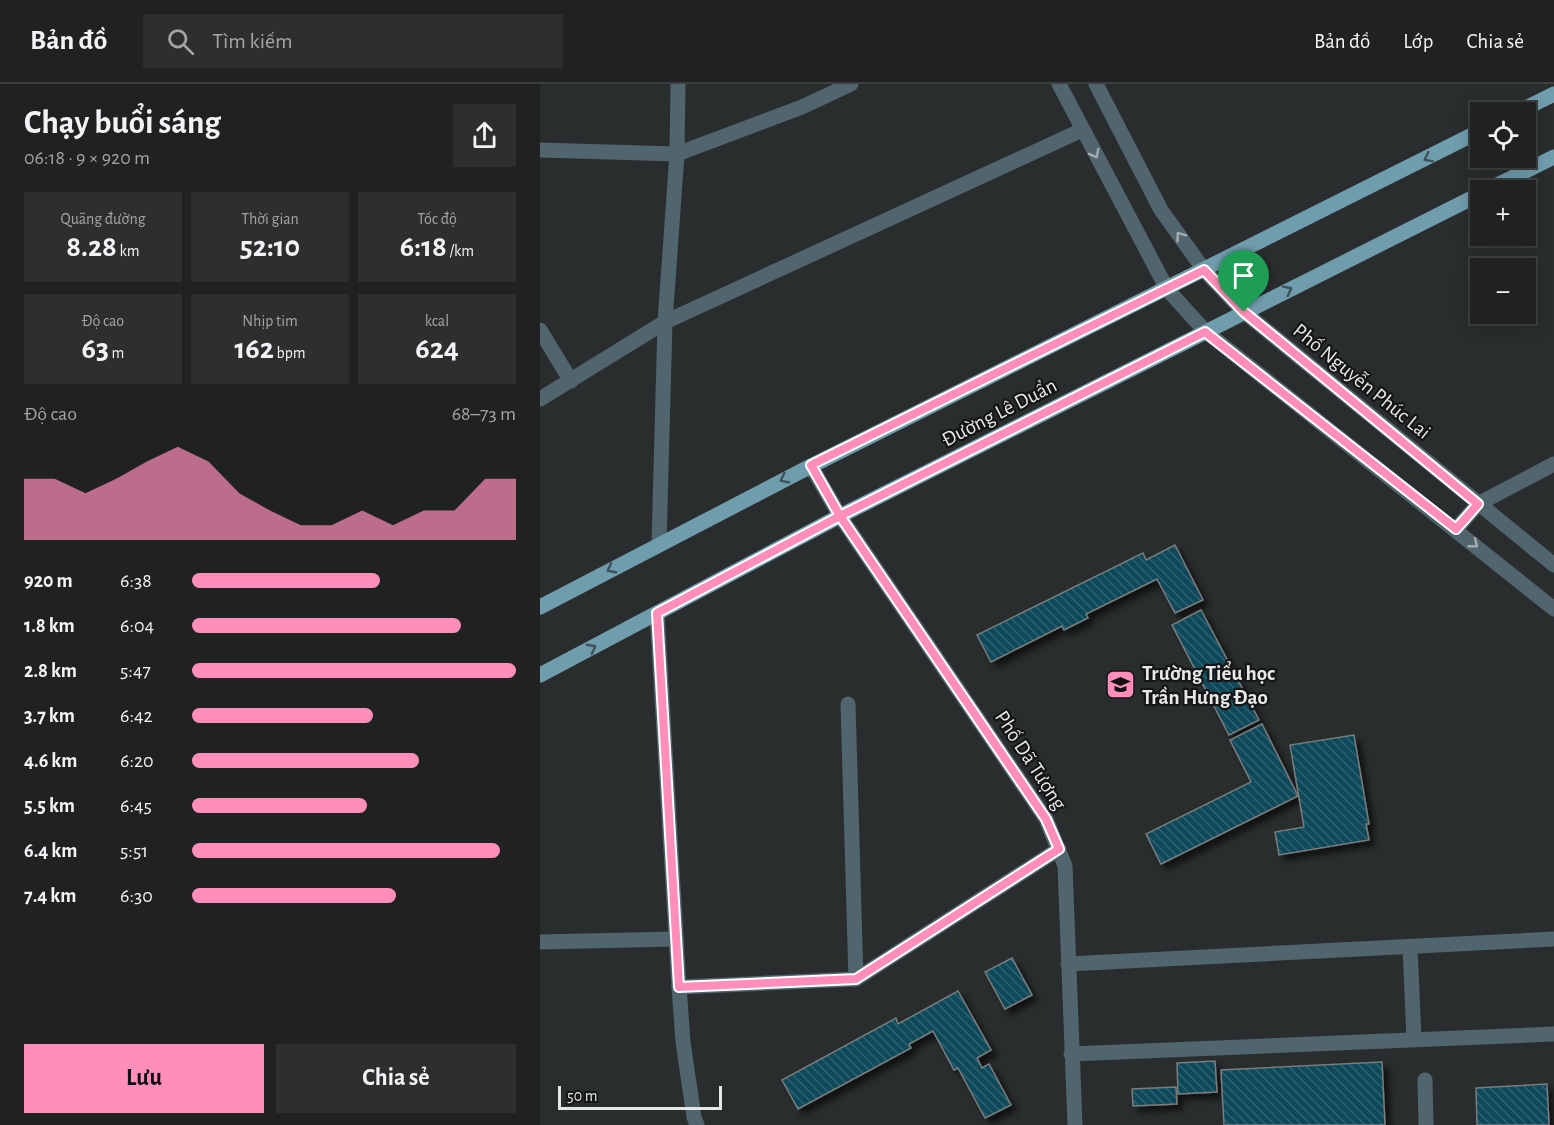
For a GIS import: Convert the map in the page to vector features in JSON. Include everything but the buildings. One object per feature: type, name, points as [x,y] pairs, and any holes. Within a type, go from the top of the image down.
[{"type":"main road","points":[[1536,103],[1554,94]]},
{"type":"main road","name":"Đường Lê Duẩn","points":[[540,608],[811,465],[1470,136]]},
{"type":"main road","points":[[1507,180],[1554,157]]},
{"type":"main road","name":"Đường Lê Duẩn","points":[[540,675],[840,516],[1470,199]]},
{"type":"street","points":[[658,544],[665,322],[677,154],[678,84]]},
{"type":"street","points":[[540,150],[677,154],[802,106],[851,84]]},
{"type":"street","points":[[1059,84],[1167,289],[1205,332],[1554,609]]},
{"type":"street","name":"Phố Nguyễn Phúc Lai","points":[[1096,84],[1161,210],[1204,270],[1244,312],[1554,565]]},
{"type":"street","points":[[540,399],[665,322],[1082,130]]},
{"type":"street","points":[[540,330],[571,381]]},
{"type":"street","points":[[1456,529],[1478,504],[1554,464]]},
{"type":"street","name":"Phố Dã Tượng","points":[[811,465],[840,516],[1046,819],[1059,849],[1065,866],[1075,1125]]},
{"type":"street","points":[[657,613],[683,1042],[697,1125]]},
{"type":"street","points":[[848,704],[856,979]]},
{"type":"street","points":[[679,987],[856,979],[1059,849]]},
{"type":"street","points":[[540,942],[676,939]]},
{"type":"street","points":[[1068,964],[1554,939]]},
{"type":"street","points":[[1410,948],[1414,1038]]},
{"type":"street","points":[[1071,1054],[1554,1034]]},
{"type":"street","points":[[1425,1080],[1426,1125]]},
{"type":"place","name":"Trường Tiểu học Trần Hưng Đạo","points":[[1121,685]]},
{"type":"route","points":[[1244,312],[1204,270],[811,465],[840,516],[1046,819],[1059,849],[856,979],[679,987],[657,613],[840,516],[1205,332],[1456,529],[1478,504],[1244,312]]}]
